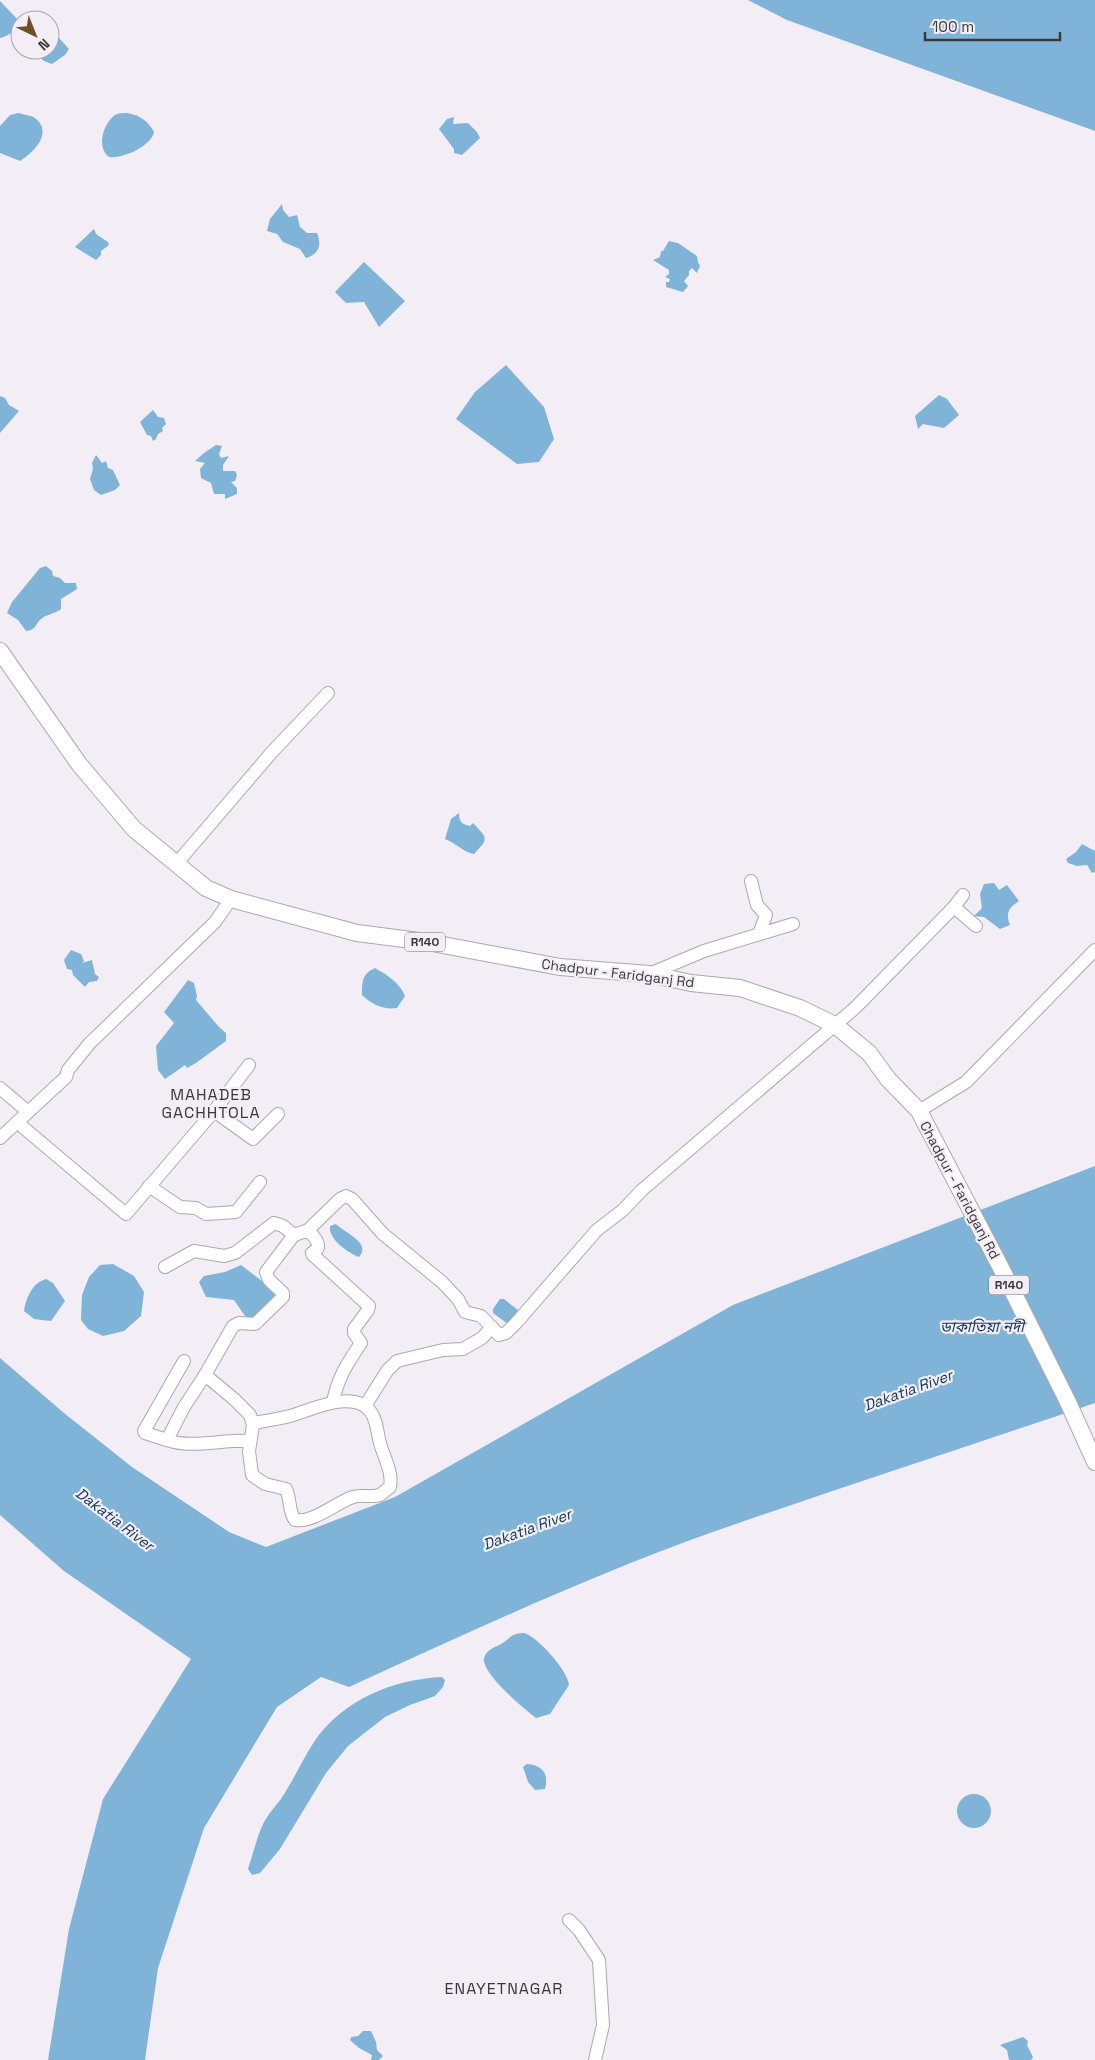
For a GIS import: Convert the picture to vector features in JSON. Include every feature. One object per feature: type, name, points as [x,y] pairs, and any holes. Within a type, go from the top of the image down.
[{"type":"main road","name":"Chadpur - Faridganj Rd","points":[[0,651],[78,764],[134,828],[206,888],[231,899],[357,933],[427,942],[560,967],[649,974],[691,983],[740,988],[800,1008],[835,1025],[870,1054],[888,1079],[919,1111],[1067,1400],[1095,1462]]},
{"type":"street","points":[[178,863],[272,752],[328,693]]},
{"type":"street","points":[[752,881],[757,905],[766,915],[759,934]]},
{"type":"street","points":[[167,1440],[184,1407],[233,1326],[239,1323],[255,1324],[283,1297],[283,1293],[269,1280],[266,1272],[294,1235],[307,1231],[340,1199],[346,1196],[352,1199],[383,1234],[442,1282],[458,1299],[464,1312],[481,1316],[499,1335],[506,1333],[597,1230],[623,1210],[642,1190],[855,1008],[954,907],[963,895]]},
{"type":"street","points":[[0,1138],[66,1076],[68,1070],[89,1044],[215,922],[231,899]]},
{"type":"street","points":[[954,907],[976,926]]},
{"type":"street","points":[[649,974],[704,951],[793,924]]},
{"type":"street","points":[[919,1111],[966,1082],[1095,950]]},
{"type":"street","points":[[18,1123],[126,1214],[214,1111],[249,1065]]},
{"type":"street","points":[[0,1088],[27,1112]]},
{"type":"street","points":[[214,1111],[252,1139],[278,1114]]},
{"type":"street","points":[[149,1186],[180,1207],[196,1208],[206,1214],[210,1214],[236,1212],[260,1182]]},
{"type":"street","points":[[165,1267],[194,1251],[224,1256],[235,1253],[274,1223],[283,1226],[294,1235]]},
{"type":"street","points":[[307,1231],[318,1244],[318,1248],[312,1254],[369,1306],[354,1329],[354,1333],[360,1343],[346,1361],[345,1370],[336,1386],[333,1402]]},
{"type":"street","points":[[365,1406],[387,1371],[397,1361],[443,1350],[463,1349],[482,1338],[492,1327]]},
{"type":"street","points":[[184,1361],[144,1433],[167,1440],[195,1444],[234,1440],[250,1442]]},
{"type":"street","points":[[205,1374],[250,1415],[253,1423],[250,1442],[252,1475],[265,1484],[286,1489],[295,1520],[301,1521],[353,1497],[380,1495],[390,1487],[391,1474],[379,1442],[374,1418],[365,1406],[348,1401],[333,1402],[289,1416],[253,1423]]},
{"type":"street","points":[[569,1920],[579,1930],[599,1960],[603,2025],[595,2060]]},
{"type":"water","points":[[748,0],[1095,0],[1095,131],[787,20]]},
{"type":"water","points":[[0,1],[10,12],[10,33],[0,38]]},
{"type":"water","points":[[60,39],[69,49],[60,58]]},
{"type":"water","points":[[43,60],[58,60],[52,64]]},
{"type":"water","points":[[19,113],[35,118],[42,130],[40,142],[20,161],[0,153],[0,126],[10,115]]},
{"type":"water","points":[[127,113],[143,119],[154,132],[152,137],[142,147],[129,154],[109,157],[105,153],[102,142],[104,130],[115,115]]},
{"type":"water","points":[[454,117],[453,124],[468,123],[480,138],[462,155],[454,153],[454,149],[439,129],[447,119]]},
{"type":"water","points":[[282,204],[283,210],[289,217],[297,215],[300,227],[307,233],[317,233],[319,245],[314,254],[306,258],[300,249],[283,242],[277,234],[267,231],[270,219]]},
{"type":"water","points":[[94,229],[96,234],[108,242],[109,245],[101,251],[101,255],[96,260],[75,247]]},
{"type":"water","points":[[669,241],[678,243],[697,256],[700,266],[697,273],[692,268],[689,271],[689,275],[684,281],[688,286],[683,292],[666,287],[666,282],[669,282],[670,279],[665,277],[669,274],[669,270],[653,260],[660,257],[661,251],[663,251]]},
{"type":"water","points":[[364,262],[405,301],[379,327],[364,302],[346,303],[335,292]]},
{"type":"water","points":[[506,365],[544,407],[554,439],[539,462],[517,464],[456,419],[475,392]]},
{"type":"water","points":[[939,395],[947,399],[959,415],[944,428],[923,424],[918,429],[915,416]]},
{"type":"water","points":[[0,396],[5,398],[9,405],[19,411],[0,433]]},
{"type":"water","points":[[153,410],[158,417],[164,418],[166,424],[162,428],[163,431],[153,441],[151,436],[147,435],[140,422]]},
{"type":"water","points":[[216,445],[222,446],[219,454],[221,458],[229,456],[223,465],[223,471],[235,471],[237,475],[235,481],[231,482],[237,488],[237,494],[225,499],[225,494],[214,494],[211,483],[201,478],[200,469],[205,463],[195,461]]},
{"type":"water","points":[[96,455],[102,463],[106,461],[108,468],[113,470],[120,485],[115,490],[101,495],[94,490],[90,479],[93,469],[92,463]]},
{"type":"water","points":[[46,566],[52,571],[53,576],[60,578],[65,583],[76,583],[77,589],[61,599],[61,609],[43,617],[34,628],[26,631],[18,620],[7,613],[12,602],[40,568]]},
{"type":"water","points":[[459,813],[462,822],[470,826],[473,823],[485,838],[474,854],[445,839],[451,819]]},
{"type":"water","points":[[1082,844],[1095,851],[1095,872],[1092,873],[1087,865],[1077,866],[1068,863],[1066,859],[1076,852]]},
{"type":"water","points":[[994,883],[999,890],[1007,885],[1019,901],[1009,911],[1010,925],[1000,929],[984,917],[974,916],[982,908],[980,894],[984,884]]},
{"type":"water","points":[[71,950],[81,954],[84,961],[82,963],[92,960],[95,974],[99,977],[97,981],[89,982],[85,987],[73,975],[72,970],[67,969],[64,960]]},
{"type":"water","points":[[375,968],[392,979],[405,996],[397,1008],[378,1006],[362,995],[365,975]]},
{"type":"water","points":[[188,980],[194,983],[196,1000],[226,1033],[226,1041],[196,1063],[187,1068],[185,1065],[165,1079],[158,1070],[156,1046],[174,1023],[164,1012]]},
{"type":"water","name":"ডাকাতিয়া নদী","points":[[1095,1166],[1095,1403],[755,1517],[661,1551],[526,1607],[349,1687],[321,1677],[277,1707],[204,1828],[158,1968],[145,2060],[48,2060],[69,1929],[103,1799],[191,1659],[64,1571],[0,1515],[0,1358],[64,1413],[132,1467],[229,1532],[266,1547],[395,1497],[733,1305]]},
{"type":"water","points":[[336,1224],[360,1243],[362,1252],[359,1257],[344,1249],[332,1236],[330,1226]]},
{"type":"water","points":[[113,1264],[134,1276],[144,1292],[141,1316],[124,1331],[103,1336],[88,1329],[81,1320],[82,1295],[89,1277],[100,1265]]},
{"type":"water","points":[[241,1265],[271,1288],[275,1295],[252,1319],[245,1316],[234,1300],[206,1297],[199,1282],[204,1276],[225,1272]]},
{"type":"water","points":[[46,1279],[53,1283],[65,1301],[51,1321],[34,1319],[24,1311],[26,1301],[33,1287]]},
{"type":"water","points":[[500,1299],[504,1299],[519,1311],[508,1324],[493,1313],[493,1309]]},
{"type":"water","points":[[524,1633],[537,1641],[558,1663],[569,1685],[550,1714],[536,1718],[496,1681],[485,1665],[484,1658],[489,1651],[513,1635]]},
{"type":"water","points":[[442,1677],[445,1680],[443,1687],[435,1696],[385,1717],[348,1746],[326,1773],[280,1849],[260,1873],[252,1875],[248,1869],[264,1822],[284,1795],[310,1748],[326,1727],[339,1714],[354,1704],[388,1687],[406,1682]]},
{"type":"water","points":[[527,1764],[537,1766],[544,1771],[546,1779],[545,1789],[535,1790],[528,1782],[523,1767]]},
{"type":"water","points":[[974,1794],[981,1795],[986,1799],[990,1804],[990,1818],[986,1823],[981,1827],[974,1828],[967,1827],[962,1823],[958,1818],[957,1811],[958,1804],[962,1799],[967,1795]]},
{"type":"water","points":[[363,2031],[371,2031],[377,2050],[383,2056],[379,2060],[371,2060],[372,2055],[359,2048],[350,2040],[351,2037],[358,2036]]},
{"type":"water","points":[[1023,2037],[1028,2041],[1027,2045],[1033,2057],[1031,2060],[1009,2060],[1007,2050],[1000,2045]]},
{"type":"district","name":"MAHADEB GACHHTOLA","points":[[211,1103]]},
{"type":"district","name":"ENAYETNAGAR","points":[[504,1988]]},
{"type":"water label","name":"Dakatia River","points":[[908,1390]]},
{"type":"water label","name":"Dakatia River","points":[[115,1519]]},
{"type":"water label","name":"Dakatia River","points":[[527,1529]]}]
